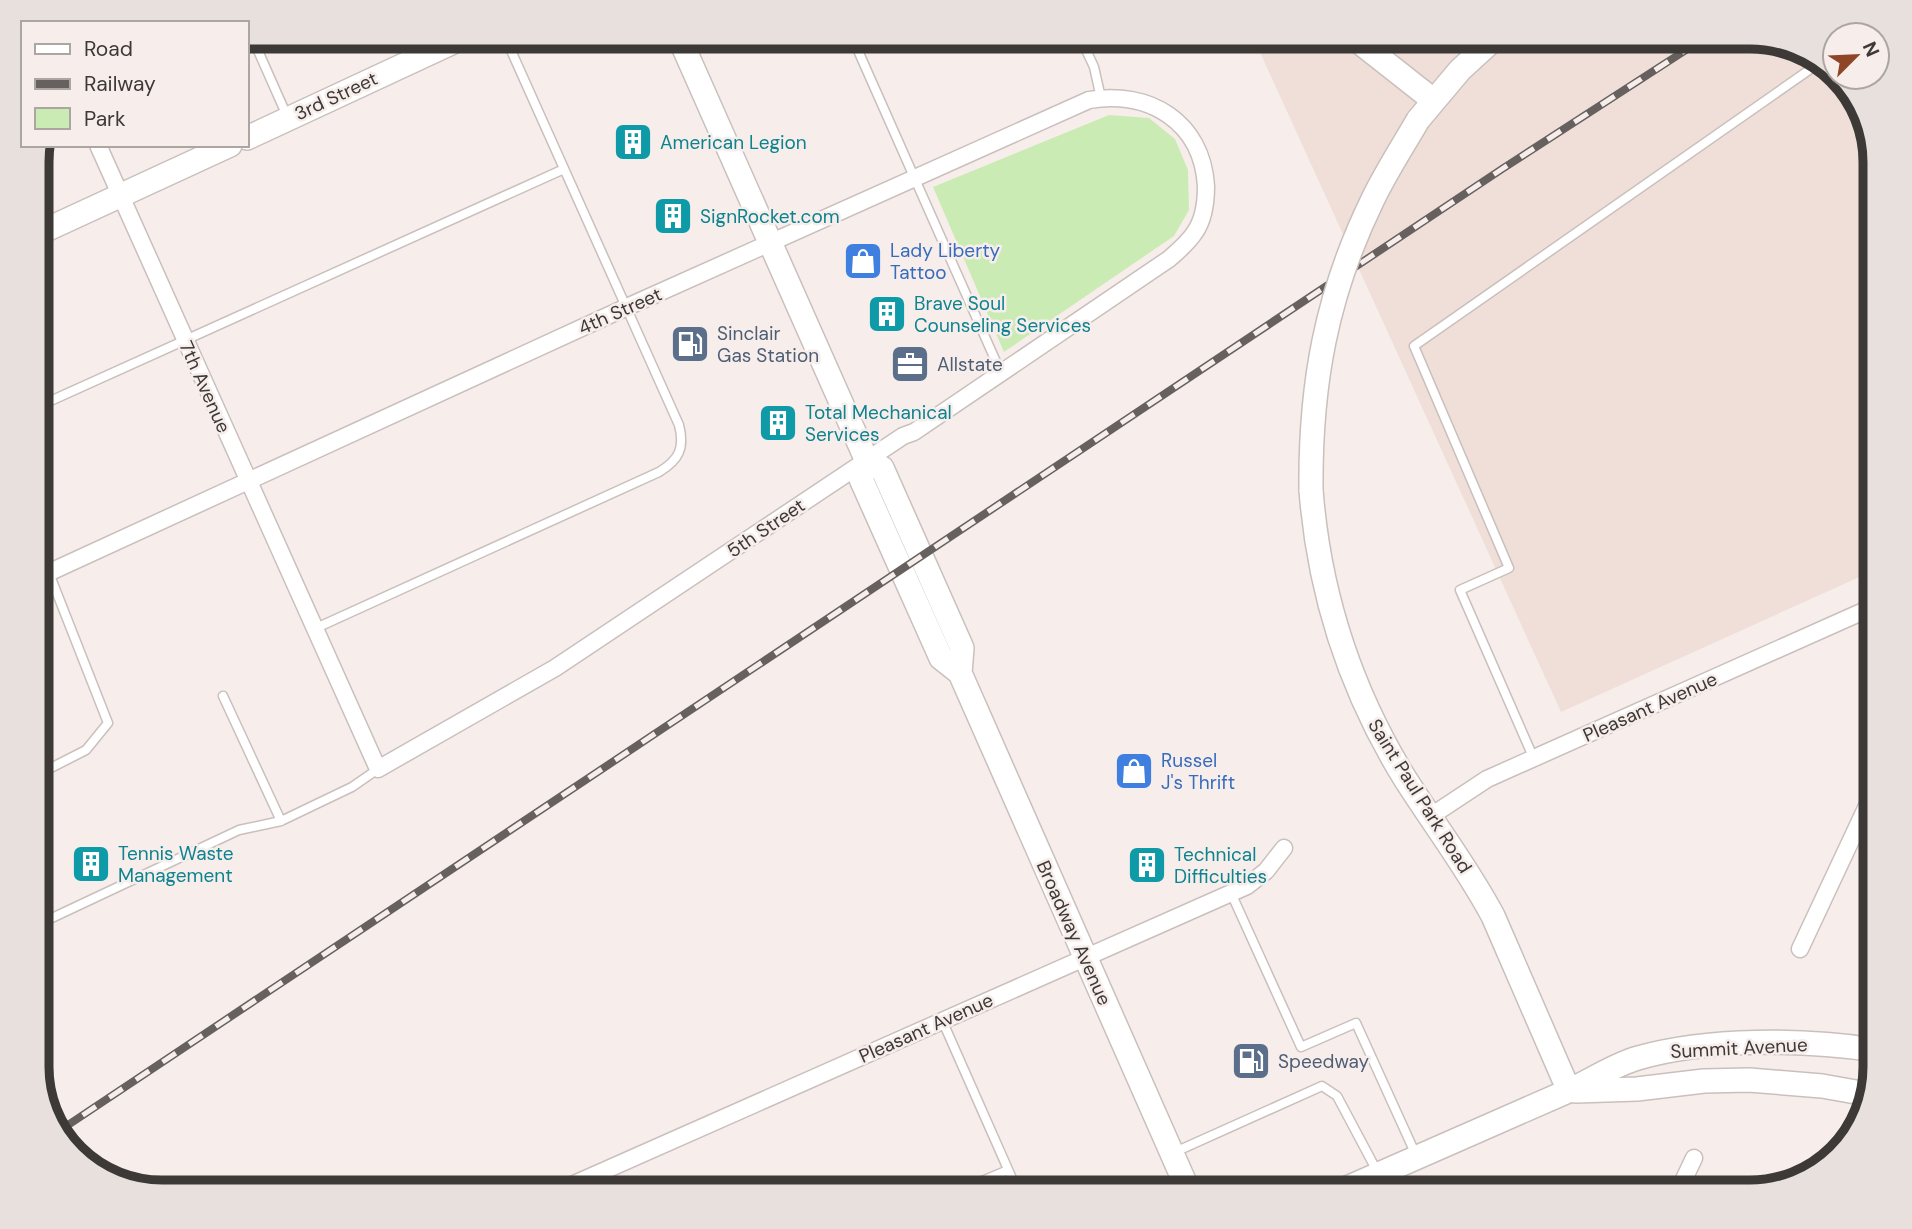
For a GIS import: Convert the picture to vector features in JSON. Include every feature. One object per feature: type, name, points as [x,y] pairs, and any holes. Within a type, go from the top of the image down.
[{"type":"street","name":"3rd Street","points":[[248,138],[438,49]]},
{"type":"street","name":"Broadway Avenue","points":[[684,49],[867,461],[861,479],[941,658],[960,673],[1184,1180]]},
{"type":"street","points":[[1368,49],[1433,100]]},
{"type":"street","name":"Saint Paul Park Road","points":[[1484,49],[1433,100],[1418,120],[1365,216],[1345,264],[1331,306],[1315,388],[1311,490],[1319,561],[1333,619],[1349,668],[1385,744],[1493,916],[1569,1091]]},
{"type":"street","name":"4th Street","points":[[49,572],[627,307],[1090,100],[1127,98],[1167,113],[1184,129],[1197,147]]},
{"type":"street","name":"7th Avenue","points":[[100,147],[314,629]]},
{"type":"street","points":[[49,229],[226,147]]},
{"type":"street","name":"5th Street","points":[[378,769],[555,668],[1169,260],[1196,232],[1203,215],[1205,172],[1197,147]]},
{"type":"street","name":"Pleasant Avenue","points":[[1431,816],[1475,786],[1863,611]]},
{"type":"street","points":[[314,629],[378,769]]},
{"type":"street","points":[[1800,949],[1863,815]]},
{"type":"street","name":"Pleasant Avenue","points":[[586,1180],[1231,893],[1259,877],[1284,848]]},
{"type":"street","name":"Summit Avenue","points":[[1374,1180],[1417,1157],[1569,1091],[1628,1060],[1681,1049],[1790,1043],[1863,1048]]},
{"type":"street","name":"Summit Avenue","points":[[1569,1091],[1749,1080],[1822,1086],[1859,1093]]},
{"type":"street","points":[[1683,1180],[1693,1158]]},
{"type":"lane","points":[[257,49],[288,118]]},
{"type":"lane","points":[[314,629],[659,472],[674,461],[682,449],[679,425],[510,49]]},
{"type":"lane","points":[[857,49],[1001,373]]},
{"type":"lane","points":[[1085,49],[1094,68],[1101,98]]},
{"type":"lane","points":[[1534,759],[1460,590],[1509,568],[1414,346],[1812,68]]},
{"type":"lane","points":[[49,402],[564,169]]},
{"type":"lane","points":[[49,589],[108,723],[86,750],[49,769]]},
{"type":"lane","points":[[223,696],[281,821]]},
{"type":"lane","points":[[49,919],[239,830],[281,821],[352,788],[378,769]]},
{"type":"lane","points":[[1231,893],[1301,1047],[1356,1023],[1417,1157]]},
{"type":"lane","points":[[943,1020],[1013,1180]]},
{"type":"lane","points":[[1172,1153],[1322,1086],[1338,1096],[1362,1146],[1368,1180]]},
{"type":"lane","points":[[984,1180],[1008,1170]]},
{"type":"shaded area","points":[[1258,49],[1750,49],[1779,53],[1800,61],[1821,75],[1821,91],[1840,93],[1854,119],[1862,147],[1863,575],[1561,712]]},
{"type":"green space","points":[[1109,115],[1149,118],[1175,139],[1188,170],[1189,210],[1174,236],[1004,352],[933,187]]},
{"type":"railway","points":[[66,1126],[1502,169],[1687,49]]},
{"type":"place","name":"American Legion","points":[[633,142]]},
{"type":"place","name":"SignRocket.com","points":[[673,216]]},
{"type":"place","name":"Lady Liberty Tattoo","points":[[863,261]]},
{"type":"place","name":"Brave Soul Counseling Services","points":[[887,314]]},
{"type":"place","name":"Sinclair Gas Station","points":[[690,344]]},
{"type":"place","name":"Allstate","points":[[910,364]]},
{"type":"place","name":"Total Mechanical Services","points":[[778,423]]},
{"type":"place","name":"Russel J's Thrift","points":[[1134,771]]},
{"type":"place","name":"Tennis Waste Management","points":[[91,864]]},
{"type":"place","name":"Technical Difficulties","points":[[1147,865]]},
{"type":"place","name":"Speedway","points":[[1251,1061]]}]
